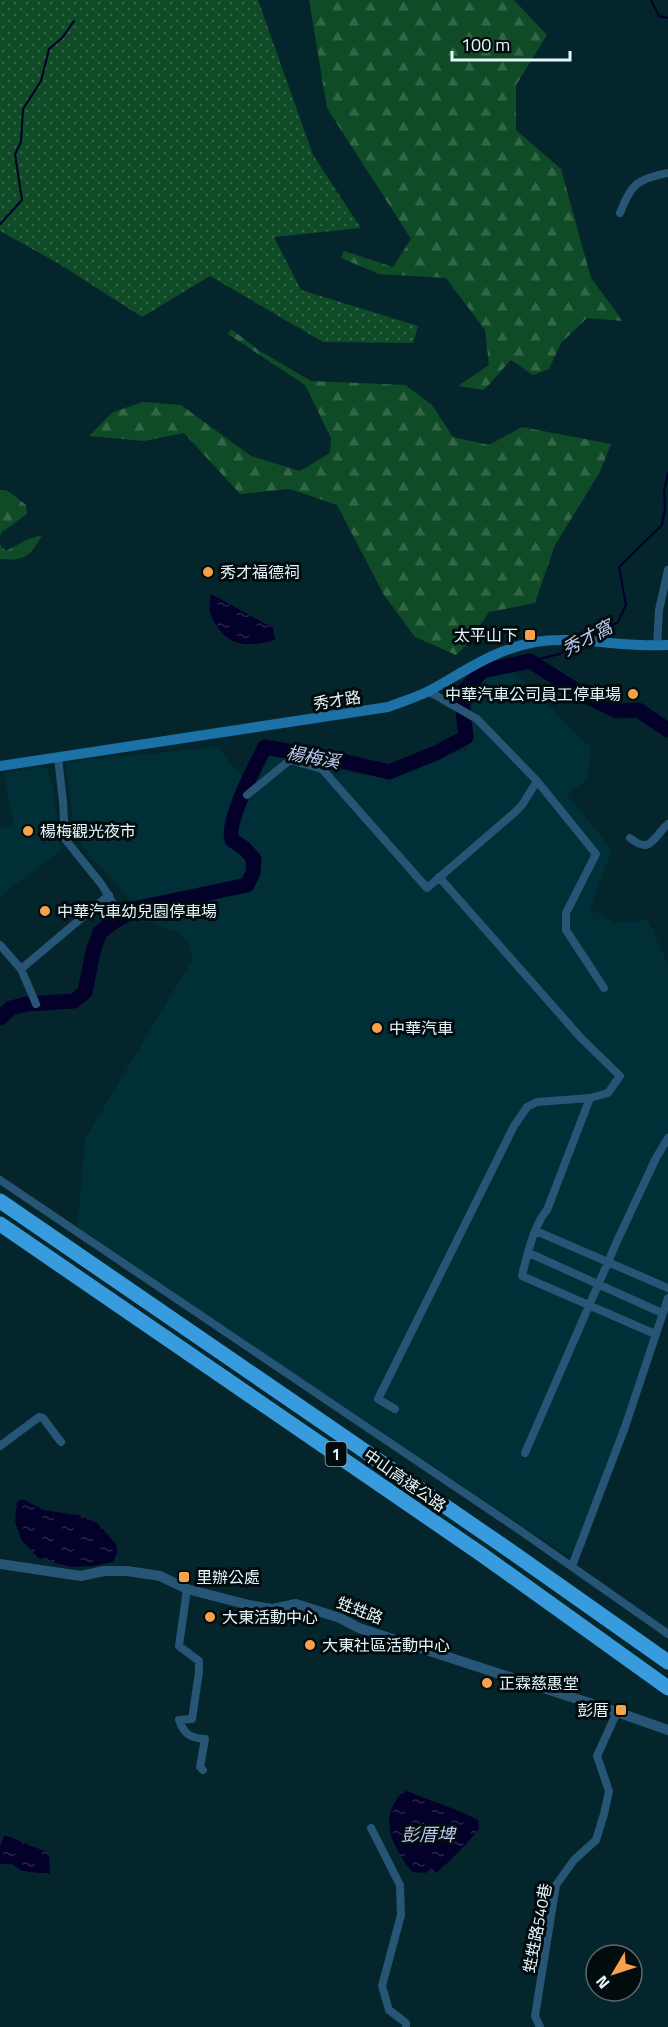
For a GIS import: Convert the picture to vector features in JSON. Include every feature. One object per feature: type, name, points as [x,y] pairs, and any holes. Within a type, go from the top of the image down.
[{"type":"highway","name":"中山高速公路","points":[[0,1201],[509,1550],[668,1662]]},
{"type":"highway","name":"中山高速公路","points":[[0,1224],[481,1554],[668,1688]]},
{"type":"main road","name":"秀才路","points":[[0,766],[388,707],[428,691],[476,662],[535,642],[559,640],[642,647],[663,646]]},
{"type":"street","points":[[620,213],[628,191],[647,177],[668,173]]},
{"type":"street","points":[[663,646],[659,610],[668,570]]},
{"type":"street","points":[[428,691],[477,719],[537,781],[596,854],[566,913],[566,930],[604,988]]},
{"type":"street","points":[[58,757],[64,839],[109,895],[117,910]]},
{"type":"street","points":[[247,795],[290,760],[322,769],[426,888],[513,814],[522,805],[537,781]]},
{"type":"street","points":[[630,838],[645,846],[652,843],[660,831],[668,825]]},
{"type":"street","points":[[395,1409],[378,1400],[514,1126],[526,1107],[537,1102],[590,1098],[608,1093],[620,1076],[581,1038],[439,877]]},
{"type":"street","points":[[21,969],[109,895]]},
{"type":"street","points":[[0,945],[21,969],[36,1004]]},
{"type":"street","points":[[590,1098],[548,1210],[542,1215],[522,1276],[656,1334]]},
{"type":"street","points":[[525,1453],[562,1365],[656,1158],[667,1143]]},
{"type":"street","points":[[0,1180],[572,1566],[668,1634]]},
{"type":"street","points":[[536,1231],[668,1288]]},
{"type":"street","points":[[529,1253],[662,1313]]},
{"type":"street","points":[[572,1566],[626,1427],[668,1298]]},
{"type":"street","points":[[0,1446],[39,1417],[44,1418],[61,1442]]},
{"type":"street","name":"甡甡路","points":[[0,1564],[81,1576],[104,1571],[127,1571],[160,1576],[186,1589],[249,1605],[272,1609],[296,1604],[340,1618],[359,1628],[668,1730]]},
{"type":"street","points":[[186,1589],[179,1646],[199,1661],[199,1672],[192,1719],[178,1720],[181,1728],[191,1738],[205,1740],[200,1767],[203,1770]]},
{"type":"street","name":"甡甡路540巷","points":[[540,2027],[535,2016],[556,1885],[574,1860],[596,1840],[609,1791],[597,1756],[616,1712]]},
{"type":"street","points":[[371,1828],[400,1885],[401,1915],[382,1986],[389,2010],[406,2023],[406,2027]]},
{"type":"shaded area","points":[[504,662],[591,747],[587,779],[567,795],[612,849],[590,909],[616,923],[648,920],[668,965],[668,1313],[629,1405],[585,1547],[566,1555],[77,1228],[85,1139],[192,960],[190,946],[177,932],[148,921],[76,839],[65,762],[217,747],[252,788],[266,754],[361,775],[467,749],[472,722],[472,686]]},
{"type":"shaded area","name":"楊梅觀光夜市","points":[[40,767],[47,769],[55,793],[56,834],[62,849],[0,897],[0,828],[14,826],[4,773]]},
{"type":"green space","points":[[0,0],[258,0],[313,155],[361,228],[274,237],[301,290],[418,326],[413,343],[323,342],[210,276],[142,317],[56,262],[0,231]]},
{"type":"green space","points":[[309,0],[514,0],[547,35],[516,85],[516,130],[561,169],[591,278],[623,321],[587,318],[561,343],[549,369],[533,375],[511,360],[484,390],[458,386],[489,365],[485,330],[446,278],[379,274],[341,258],[344,251],[393,267],[411,239],[327,108]]},
{"type":"green space","points":[[231,329],[260,351],[311,381],[405,385],[432,405],[453,437],[489,445],[522,427],[611,444],[600,472],[555,545],[535,603],[489,612],[467,644],[456,655],[415,637],[384,595],[337,505],[290,489],[240,494],[184,433],[144,441],[89,436],[113,412],[143,402],[181,405],[251,456],[300,471],[330,453],[331,438],[305,385],[228,334]]},
{"type":"green space","points":[[0,490],[8,491],[26,505],[27,514],[2,532],[0,536]]},
{"type":"green space","points":[[42,535],[26,556],[0,559],[0,545],[6,551],[26,540]]},
{"type":"water","points":[[211,594],[273,628],[275,640],[258,644],[242,644],[228,638],[212,618],[209,606]]},
{"type":"water","points":[[23,1499],[43,1510],[83,1516],[97,1523],[116,1544],[117,1553],[113,1562],[70,1567],[38,1558],[21,1539],[15,1521],[17,1502]]},
{"type":"water","name":"彭厝埤","points":[[405,1790],[478,1820],[479,1829],[436,1873],[432,1868],[425,1873],[412,1872],[393,1842],[389,1821],[391,1810]]},
{"type":"water","points":[[5,1835],[49,1853],[50,1874],[22,1871],[12,1864],[0,1864],[0,1845]]},
{"type":"waterway","name":"秀才窩","points":[[651,0],[659,16],[668,18]]},
{"type":"waterway","points":[[0,224],[22,200],[15,154],[21,142],[23,109],[41,81],[49,49],[62,38],[74,21]]},
{"type":"waterway","name":"秀才窩","points":[[592,636],[618,622],[626,605],[619,567],[662,525],[668,473]]},
{"type":"waterway","name":"秀才窩","points":[[530,661],[560,654],[576,645]]},
{"type":"waterway","name":"楊梅溪","points":[[0,1018],[11,1008],[27,1004],[74,1001],[85,992],[93,952],[100,932],[138,908],[247,885],[253,873],[254,859],[232,840],[231,832],[242,794],[265,747],[389,772],[436,753],[466,737],[461,694],[482,671],[530,661],[582,694],[617,711],[638,710],[668,730]]},
{"type":"place","name":"秀才福德祠","points":[[208,572]]},
{"type":"place","name":"太平山下","points":[[530,635]]},
{"type":"place","name":"中華汽車公司員工停車場","points":[[633,694]]},
{"type":"place","name":"楊梅觀光夜市","points":[[28,831]]},
{"type":"place","name":"中華汽車幼兒園停車場","points":[[45,911]]},
{"type":"place","name":"中華汽車","points":[[377,1028]]},
{"type":"place","name":"里辦公處","points":[[184,1577]]},
{"type":"place","name":"大東活動中心","points":[[210,1617]]},
{"type":"place","name":"大東社區活動中心","points":[[310,1645]]},
{"type":"place","name":"正霖慈惠堂","points":[[487,1683]]},
{"type":"place","name":"彭厝","points":[[621,1710]]}]
